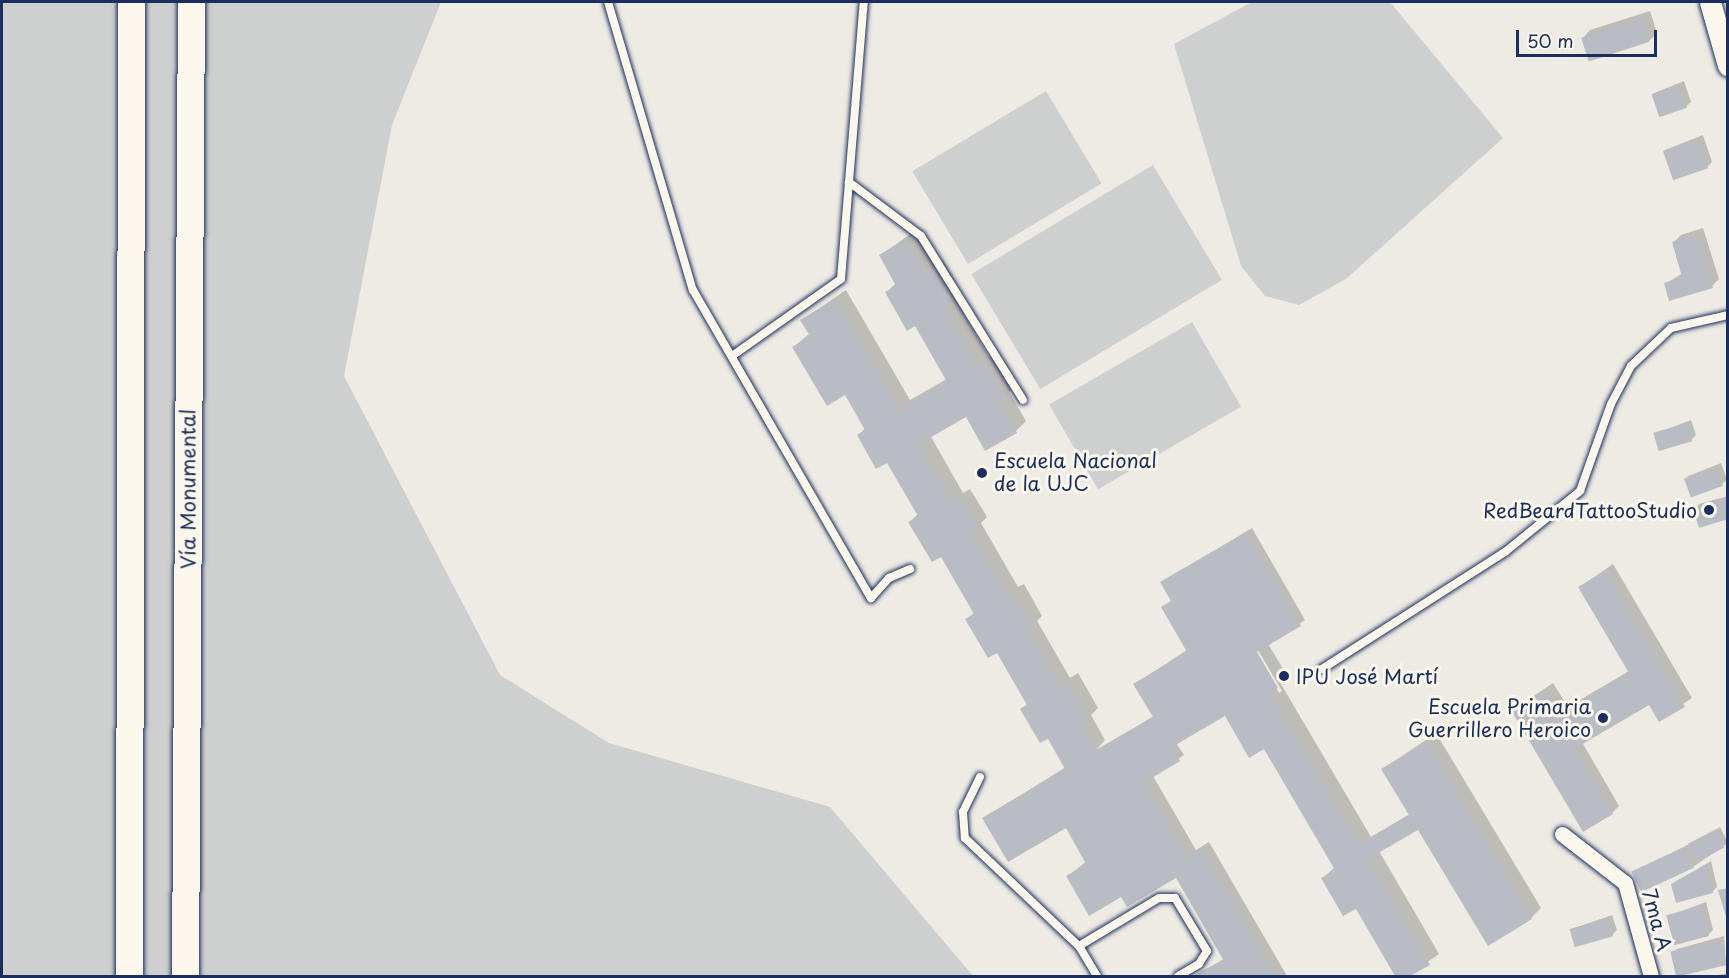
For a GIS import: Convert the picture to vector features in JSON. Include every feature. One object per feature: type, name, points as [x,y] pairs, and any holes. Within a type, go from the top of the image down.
[{"type":"highway","points":[[129,976],[131,2]]},
{"type":"highway","name":"Vía Monumental","points":[[185,976],[191,2]]},
{"type":"main road","points":[[1710,2],[1728,65]]},
{"type":"street","name":"7ma A","points":[[1562,834],[1625,883],[1651,976]]},
{"type":"lane","points":[[608,2],[693,290],[871,598],[889,578],[910,569]]},
{"type":"lane","points":[[732,356],[841,279],[864,2]]},
{"type":"lane","points":[[849,182],[921,236],[1023,400]]},
{"type":"lane","points":[[1322,669],[1505,552],[1580,491],[1611,404],[1630,366],[1671,328],[1728,315]]},
{"type":"lane","points":[[980,777],[963,813],[965,838],[1079,946],[1097,976]]},
{"type":"lane","points":[[1079,946],[1159,898],[1175,898],[1207,951],[1199,964],[1178,976]]},
{"type":"shaded area","points":[[2,2],[441,2],[392,125],[344,376],[500,675],[609,743],[830,807],[973,976],[2,976]]},
{"type":"shaded area","points":[[1252,2],[1390,2],[1503,138],[1346,279],[1299,305],[1265,296],[1241,266],[1174,44]]},
{"type":"shaded area","points":[[1046,91],[1102,184],[968,264],[912,171]]},
{"type":"shaded area","points":[[1153,165],[1222,280],[1040,389],[971,274]]},
{"type":"shaded area","points":[[1192,322],[1241,407],[1098,489],[1049,404]]},
{"type":"building","points":[[1642,18],[1650,42],[1589,62],[1581,38]]},
{"type":"building","points":[[1679,85],[1687,108],[1659,117],[1652,94]]},
{"type":"building","points":[[1698,139],[1708,168],[1673,180],[1663,151]]},
{"type":"building","points":[[1696,235],[1713,288],[1669,301],[1664,283],[1682,277],[1672,242]]},
{"type":"building","points":[[906,239],[925,274],[933,269],[952,304],[945,308],[978,366],[985,363],[1005,398],[999,401],[1017,433],[985,451],[966,417],[919,444],[953,502],[960,498],[978,529],[971,533],[1008,596],[1013,593],[1033,627],[1027,631],[1060,687],[1067,682],[1089,720],[1081,724],[1096,751],[1153,717],[1133,684],[1187,652],[1161,607],[1171,601],[1160,582],[1246,532],[1301,626],[1257,652],[1278,688],[1270,693],[1359,844],[1409,815],[1381,769],[1426,742],[1532,919],[1488,946],[1418,830],[1368,859],[1430,965],[1410,976],[1395,976],[1356,909],[1343,916],[1321,878],[1335,870],[1264,749],[1249,758],[1225,716],[1172,747],[1180,761],[1145,782],[1188,857],[1202,849],[1276,976],[1196,976],[1224,961],[1176,878],[1127,907],[1121,897],[1089,916],[1066,876],[1086,864],[1066,828],[1008,862],[982,818],[1065,769],[1048,739],[1040,743],[1020,709],[1027,705],[997,653],[988,658],[965,619],[974,614],[941,557],[932,562],[908,522],[918,516],[887,463],[876,469],[857,435],[865,430],[845,395],[827,406],[792,347],[810,336],[800,320],[836,299],[899,409],[947,382],[915,326],[907,331],[885,292],[896,286],[879,255]]},
{"type":"building","points":[[1687,423],[1692,441],[1659,451],[1653,433]]},
{"type":"building","points":[[1716,467],[1723,486],[1691,497],[1684,479]]},
{"type":"building","points":[[1727,498],[1728,519],[1699,528],[1693,509]]},
{"type":"building","points":[[1605,571],[1685,707],[1659,722],[1649,705],[1574,749],[1613,814],[1583,832],[1511,710],[1545,690],[1560,713],[1629,673],[1578,587]]},
{"type":"building","points":[[1715,830],[1724,848],[1697,861],[1688,844]]},
{"type":"building","points":[[1684,847],[1694,868],[1641,892],[1631,872]]},
{"type":"building","points":[[1706,864],[1713,893],[1676,903],[1671,884]]},
{"type":"building","points":[[1728,888],[1728,920],[1727,920],[1718,890]]},
{"type":"building","points":[[1701,906],[1709,936],[1674,945],[1666,915]]},
{"type":"building","points":[[1608,918],[1613,936],[1575,947],[1570,929]]},
{"type":"building","points":[[1720,940],[1726,965],[1676,976],[1670,951]]},
{"type":"place","name":"Escuela Nacional de la UJC","points":[[982,473]]},
{"type":"place","name":"RedBeardTattooStudio","points":[[1709,510]]},
{"type":"place","name":"IPU José Martí","points":[[1284,676]]},
{"type":"place","name":"Escuela Primaria Guerrillero Heroico","points":[[1603,718]]}]
